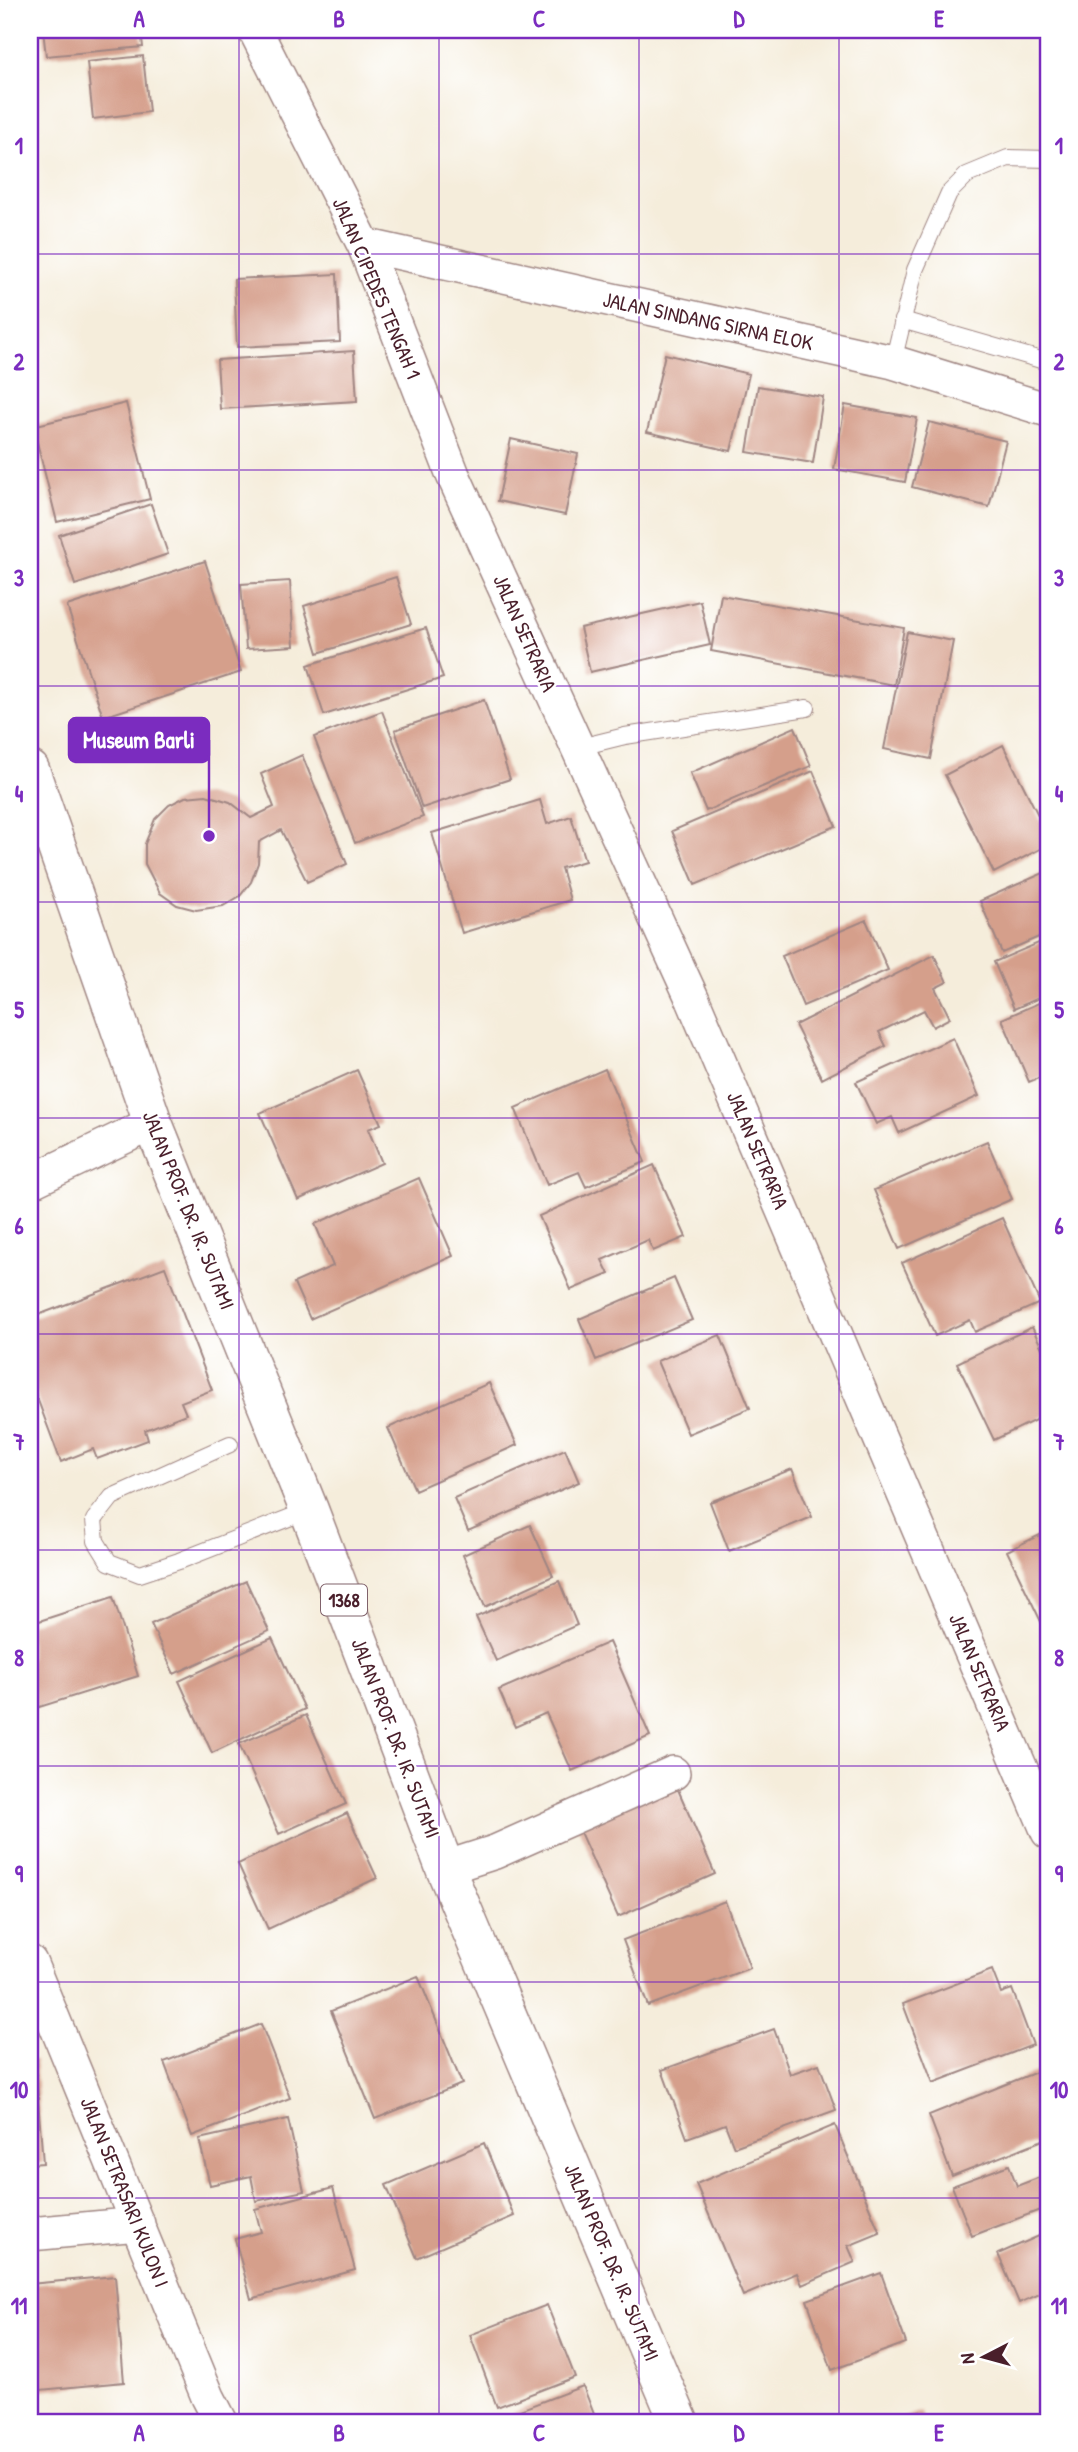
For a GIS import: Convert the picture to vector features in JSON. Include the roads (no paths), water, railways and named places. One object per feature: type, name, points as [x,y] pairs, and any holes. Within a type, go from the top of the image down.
[{"type":"main road","name":"JALAN PROF. DR. IR. SUTAMI","points":[[30,771],[153,1123],[309,1510],[446,1868],[679,2422]]},
{"type":"street","name":"JALAN CIPEDES TENGAH 1","points":[[255,30],[364,245],[453,475]]},
{"type":"street","name":"JALAN SINDANG SIRNA ELOK","points":[[364,245],[893,362],[1048,410]]},
{"type":"street","name":"JALAN SETRARIA","points":[[453,475],[699,1013],[1048,1832]]},
{"type":"street","points":[[30,1182],[153,1123]]},
{"type":"street","points":[[446,1868],[495,1852],[673,1773]]},
{"type":"street","name":"JALAN SETRASARI KULON I","points":[[30,1962],[208,2397],[221,2422]]},
{"type":"street","points":[[30,2234],[138,2224]]},
{"type":"lane","points":[[893,362],[915,270],[949,193],[967,174],[1008,158],[1048,159]]},
{"type":"lane","points":[[902,320],[1048,362]]},
{"type":"lane","points":[[576,748],[662,729],[807,708]]},
{"type":"lane","points":[[230,1444],[112,1497],[94,1520],[96,1541],[109,1562],[140,1574],[309,1510]]},
{"type":"place","name":"Museum Barli","points":[[209,836]]}]
